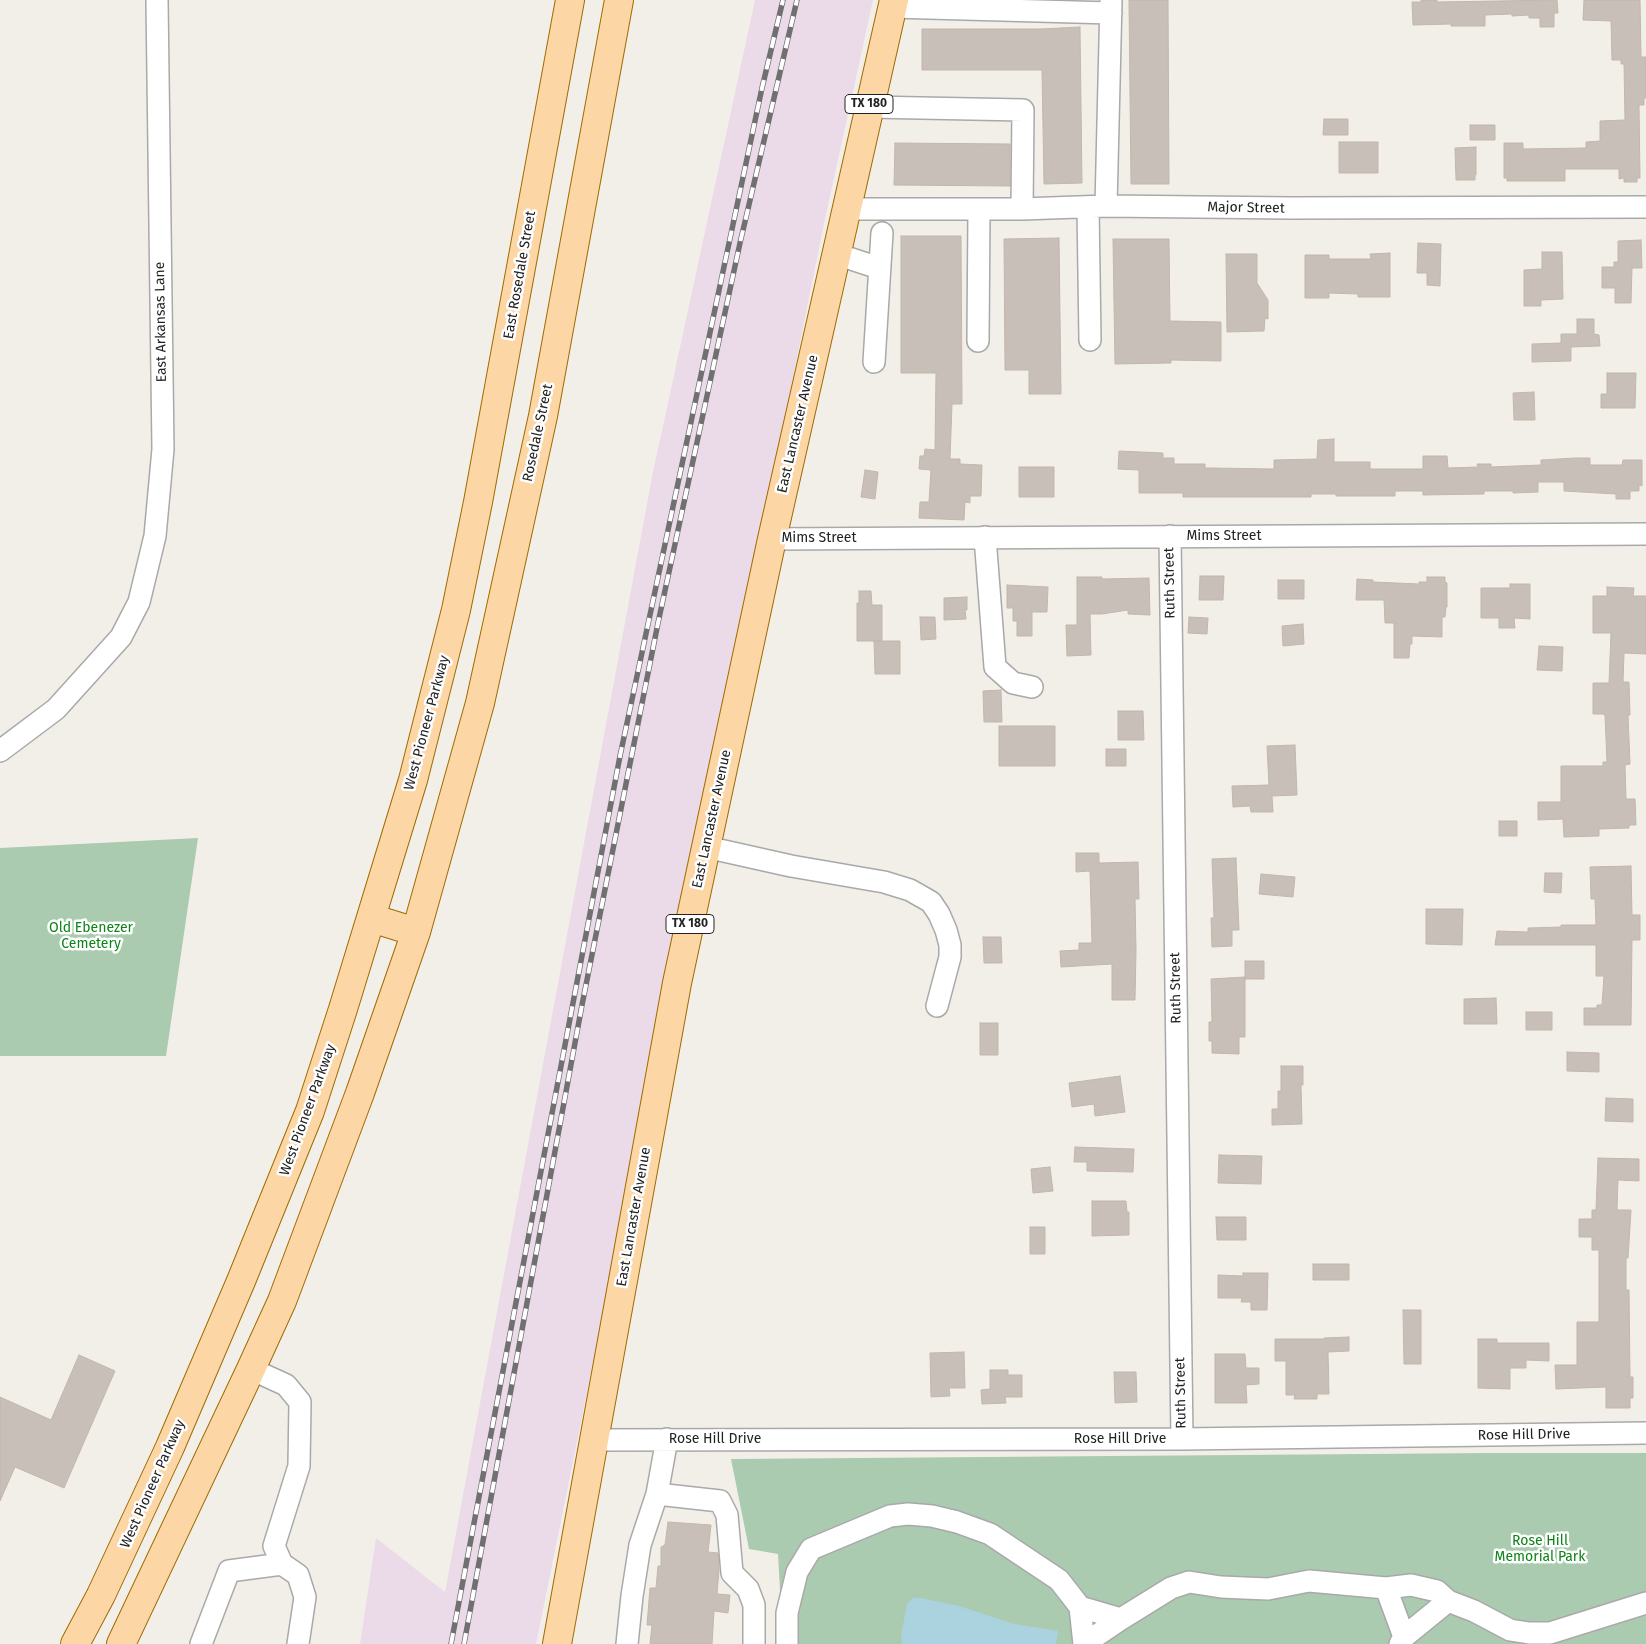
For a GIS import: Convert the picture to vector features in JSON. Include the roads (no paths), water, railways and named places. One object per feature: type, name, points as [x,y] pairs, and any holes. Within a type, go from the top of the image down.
[{"type":"main road","name":"East Rosedale Street","points":[[469,549],[570,0]]},
{"type":"main road","name":"Rosedale Street","points":[[416,932],[480,703],[541,425],[619,0]]},
{"type":"main road","name":"East Lancaster Avenue","points":[[557,1644],[677,983],[772,538],[893,4]]},
{"type":"main road","name":"West Pioneer Parkway","points":[[75,1644],[101,1595],[170,1447],[241,1282],[310,1110],[344,1009],[413,780],[456,610],[469,549]]},
{"type":"main road","points":[[121,1644],[282,1301],[353,1111],[416,932],[371,918]]},
{"type":"street","name":"East Arkansas Lane","points":[[0,751],[56,709],[121,637],[139,602],[155,536],[162,449],[157,0]]},
{"type":"street","points":[[893,4],[1111,6],[1090,340]]},
{"type":"street","points":[[869,107],[1023,110],[1022,209]]},
{"type":"street","name":"Major Street","points":[[846,209],[1022,209],[1097,206],[1291,208],[1646,207]]},
{"type":"street","points":[[978,209],[978,341]]},
{"type":"street","points":[[874,362],[882,233]]},
{"type":"street","points":[[836,254],[879,268]]},
{"type":"street","name":"Mims Street","points":[[772,538],[1646,534]]},
{"type":"street","name":"Ruth Street","points":[[1170,536],[1182,1439]]},
{"type":"street","points":[[985,537],[995,667],[1012,683],[1032,687]]},
{"type":"street","points":[[706,847],[791,866],[884,882],[910,890],[931,902],[939,914],[950,945],[950,957],[937,1006]]},
{"type":"street","points":[[251,1369],[286,1386],[300,1402],[299,1466],[274,1546],[282,1564],[298,1575],[305,1597],[298,1644]]},
{"type":"street","name":"Rose Hill Drive","points":[[593,1440],[1182,1439],[1646,1433]]},
{"type":"street","points":[[627,1644],[640,1546],[657,1494],[667,1440]]},
{"type":"street","points":[[657,1494],[720,1501],[727,1515],[732,1574],[748,1589],[754,1605],[754,1644]]},
{"type":"street","points":[[787,1644],[787,1613],[797,1572],[811,1549],[890,1516],[908,1514],[932,1516],[957,1522],[990,1534],[1059,1580],[1080,1608],[1084,1644],[1172,1588],[1189,1582],[1221,1587],[1268,1589],[1310,1581],[1386,1588],[1411,1584],[1437,1592],[1448,1601],[1474,1611],[1510,1630],[1529,1633],[1550,1633],[1646,1603]]},
{"type":"street","points":[[201,1644],[229,1572],[282,1564]]},
{"type":"street","points":[[1386,1588],[1402,1640],[1448,1601]]},
{"type":"street","points":[[1080,1608],[1121,1619]]},
{"type":"water","points":[[913,1598],[959,1606],[1014,1624],[1058,1631],[1056,1644],[902,1644],[901,1636],[907,1604]]},
{"type":"railway","points":[[451,1644],[620,756],[762,88],[783,0]]},
{"type":"railway","points":[[464,1644],[582,1005],[658,623],[740,243],[797,0]]},
{"type":"park label","name":"Old Ebenezer Cemetery","points":[[91,936]]},
{"type":"park label","name":"Rose Hill Memorial Park","points":[[1540,1549]]}]
